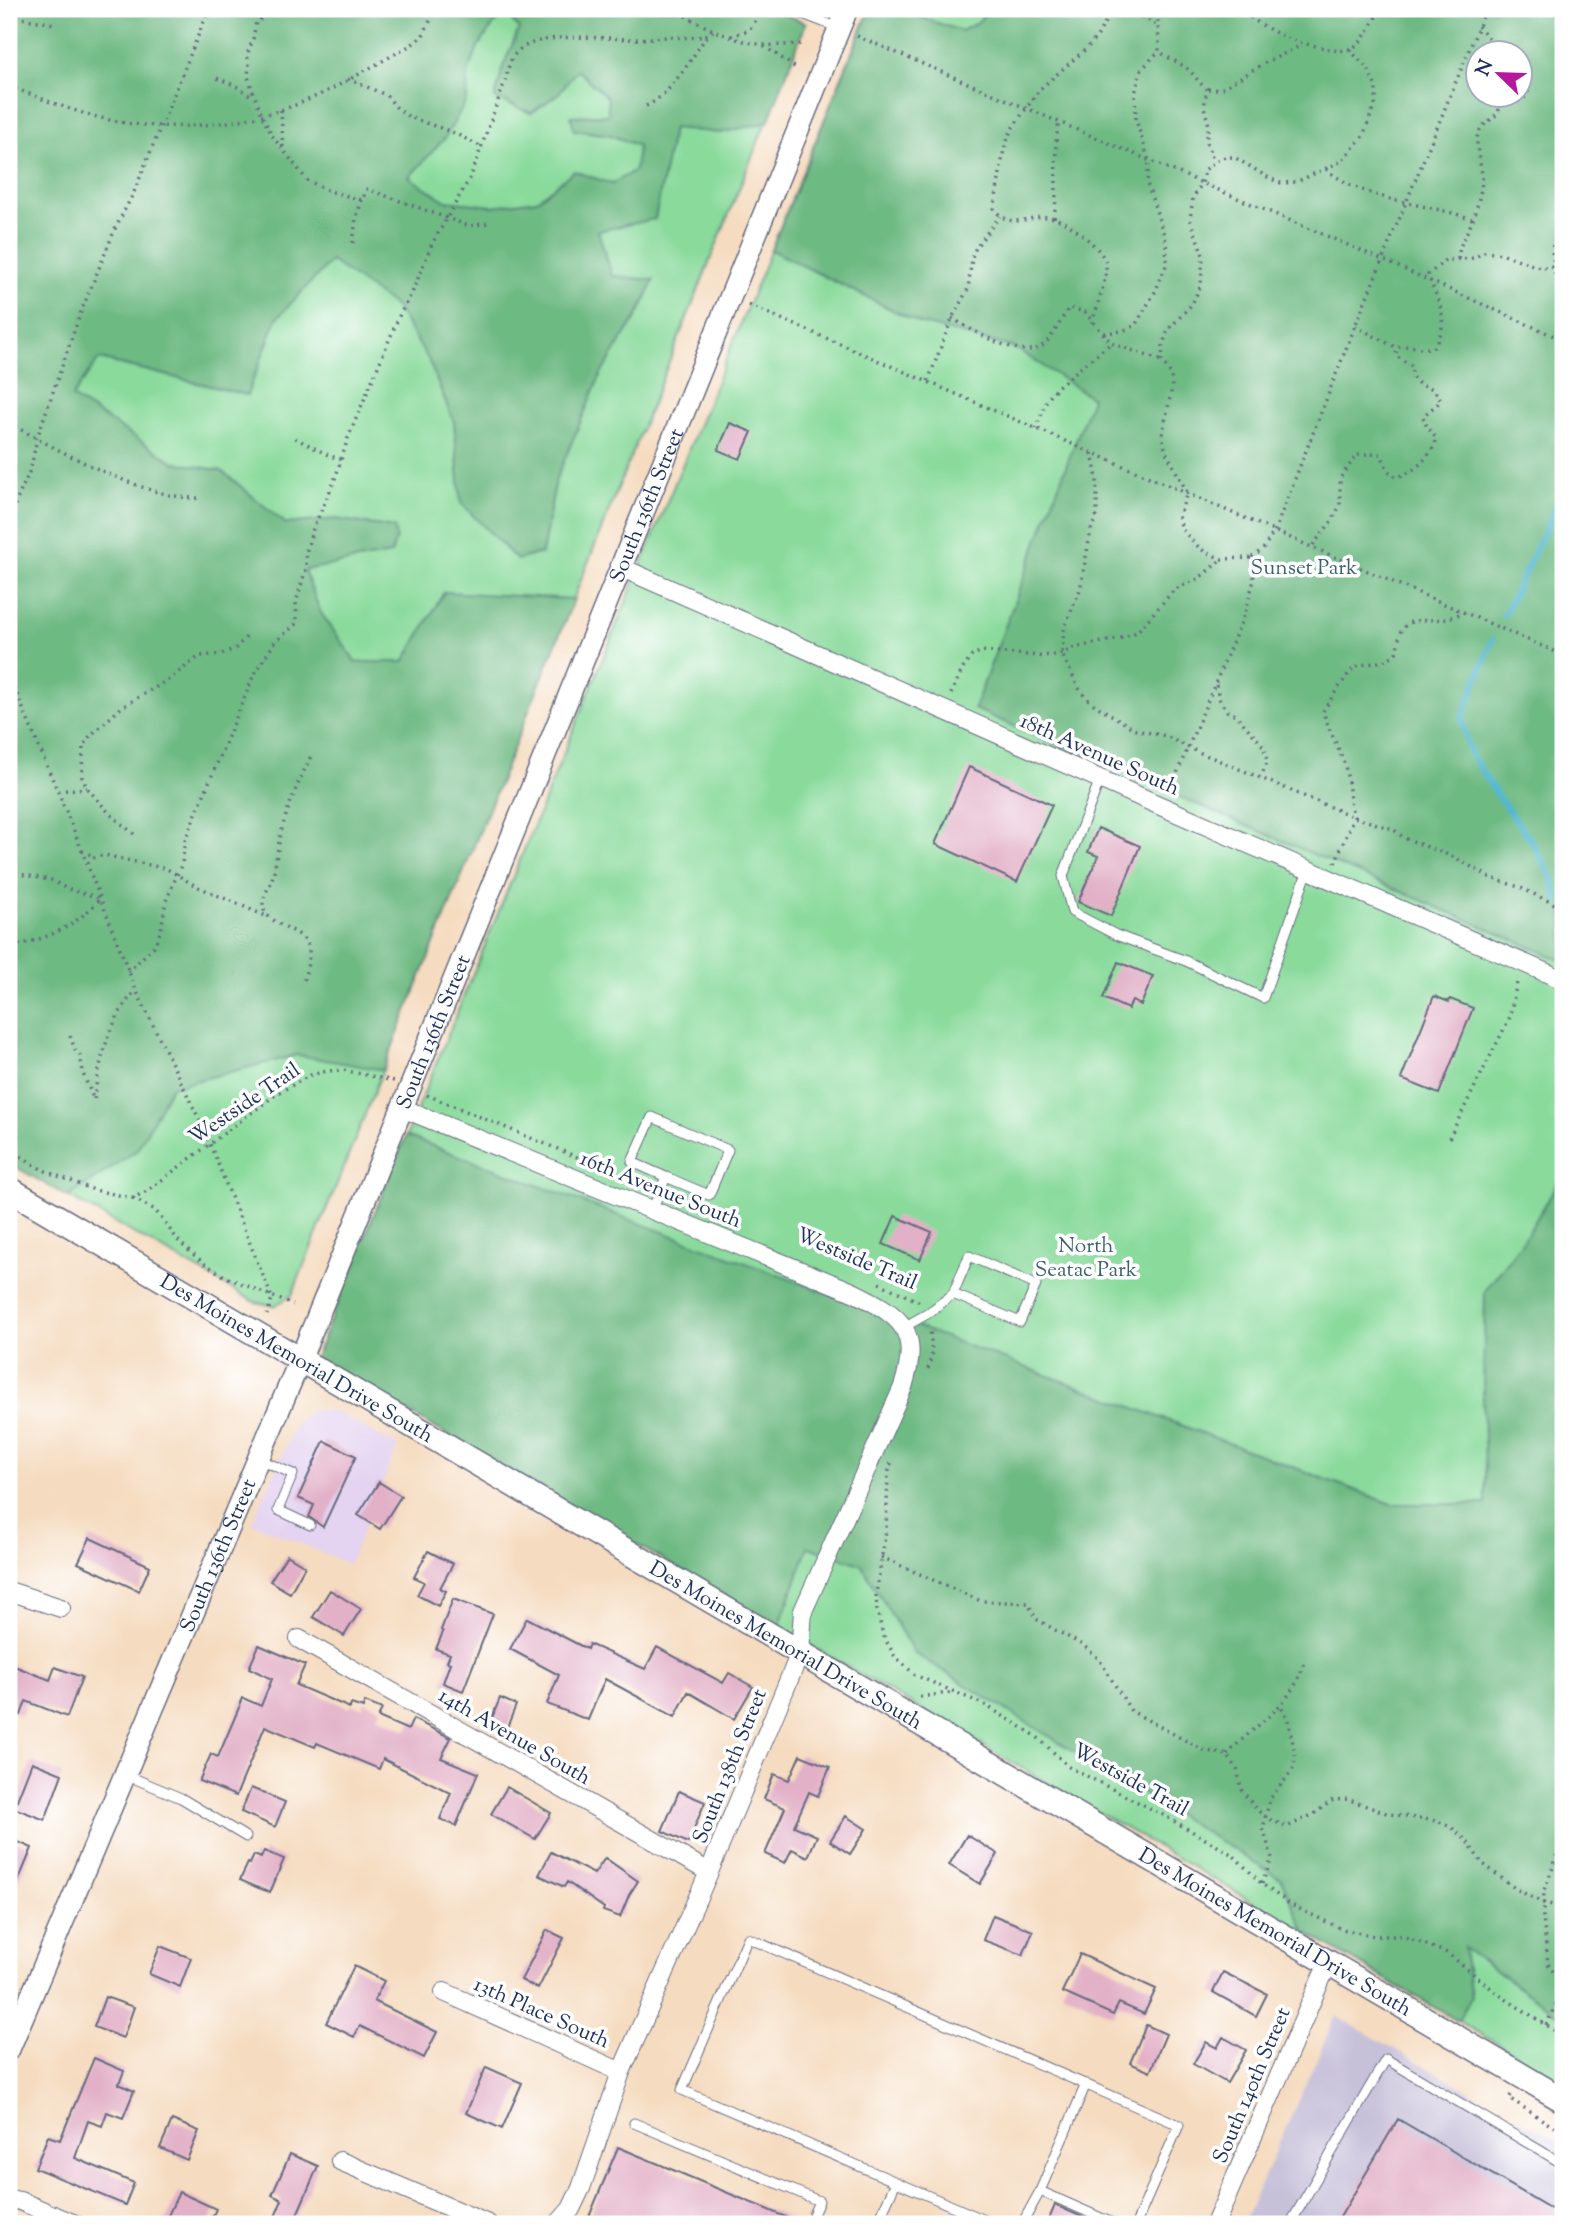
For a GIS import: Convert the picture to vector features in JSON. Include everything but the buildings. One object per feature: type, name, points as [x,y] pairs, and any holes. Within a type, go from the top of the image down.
[{"type":"main road","name":"Des Moines Memorial Drive South","points":[[9,1189],[1563,2100]]},
{"type":"street","name":"South 136th Street","points":[[9,2049],[300,1360],[843,19]]},
{"type":"street","name":"18th Avenue South","points":[[620,567],[1563,980]]},
{"type":"street","name":"16th Avenue South","points":[[402,1108],[853,1292],[902,1323]]},
{"type":"street","name":"South 138th Street","points":[[558,2224],[571,2209],[581,2189],[621,2072],[709,1872],[800,1653],[803,1611],[903,1387],[911,1355],[902,1323]]},
{"type":"street","points":[[9,1591],[61,1608]]},
{"type":"street","name":"14th Avenue South","points":[[299,1639],[709,1872]]},
{"type":"street","name":"South 140th Street","points":[[1215,2224],[1328,1963]]},
{"type":"street","name":"13th Place South","points":[[444,1992],[621,2072]]},
{"type":"street","points":[[340,2161],[488,2224]]},
{"type":"street","points":[[9,2199],[75,2224]]},
{"type":"lane","points":[[790,9],[843,19]]},
{"type":"lane","points":[[1100,779],[1063,876],[1072,912],[1116,935],[1186,961],[1263,998],[1308,870]]},
{"type":"lane","points":[[652,1117],[729,1150],[709,1195],[666,1177],[632,1162],[652,1117]]},
{"type":"lane","points":[[652,1210],[666,1177]]},
{"type":"lane","points":[[902,1323],[927,1314],[953,1294],[969,1256],[1036,1285],[1020,1322],[953,1294]]},
{"type":"lane","points":[[257,1459],[293,1475],[278,1510],[310,1525]]},
{"type":"lane","points":[[124,1774],[181,1798],[246,1837]]},
{"type":"lane","points":[[993,2224],[682,2090],[748,1938],[1179,2125],[1136,2224]]},
{"type":"lane","points":[[1290,2224],[1386,2059],[1563,2164]]},
{"type":"lane","points":[[1022,2224],[1040,2191],[1086,2084]]},
{"type":"lane","points":[[634,2123],[819,2201],[809,2224]]},
{"type":"lane","points":[[877,2224],[895,2182]]},
{"type":"lane","points":[[1040,2191],[1115,2224]]},
{"type":"path","points":[[9,518],[32,468],[37,438],[79,317],[209,9]]},
{"type":"path","points":[[270,9],[266,16],[256,22],[247,55],[248,77],[262,116],[283,152],[307,180],[317,186],[362,200]]},
{"type":"path","points":[[9,86],[90,115],[122,122],[161,126],[231,122],[262,116],[300,103],[411,45],[422,37],[436,9]]},
{"type":"path","points":[[526,18],[530,9]]},
{"type":"path","points":[[673,9],[713,31],[762,45],[805,44]]},
{"type":"path","points":[[729,36],[749,30],[764,9]]},
{"type":"path","points":[[1092,323],[1105,278],[1106,264],[1100,250],[1066,223],[1054,218],[1008,220],[993,209],[1004,149],[1011,130],[1052,76],[1087,48],[1098,35],[1112,9]]},
{"type":"path","points":[[1130,9],[1157,26]]},
{"type":"path","points":[[1165,9],[1158,17],[1159,51],[1169,60],[1189,70],[1197,82],[1207,89],[1221,89],[1263,64],[1303,45]]},
{"type":"path","points":[[1239,9],[1282,36],[1303,45],[1337,52],[1360,43],[1380,9]]},
{"type":"path","points":[[1104,332],[1105,338],[1111,343],[1162,361],[1171,374],[1172,388],[1162,436],[1166,452],[1187,492],[1179,518],[1182,529],[1205,552],[1222,559],[1251,558],[1263,549],[1275,530],[1382,260],[1486,9]]},
{"type":"path","points":[[1542,9],[1563,18]]},
{"type":"path","points":[[9,16],[55,24]]},
{"type":"path","points":[[843,19],[1026,109],[1563,340]]},
{"type":"path","points":[[1478,26],[1489,38]]},
{"type":"path","points":[[128,972],[154,946],[161,930],[166,901],[178,874],[185,840],[253,677],[274,643],[297,623],[296,602],[306,569],[306,553],[312,531],[400,314],[412,293],[432,244],[471,176],[509,64],[516,53],[531,43],[587,37],[697,37],[713,31]]},
{"type":"path","points":[[646,106],[669,89],[708,34]]},
{"type":"path","points":[[762,45],[796,68]]},
{"type":"path","points":[[1162,361],[1163,344],[1168,330],[1192,304],[1201,285],[1203,256],[1190,219],[1194,198],[1205,170],[1225,156],[1234,157],[1281,183],[1296,182],[1342,161],[1358,143],[1376,102],[1376,87],[1368,69],[1349,49]]},
{"type":"path","points":[[952,318],[982,335],[1010,347],[1025,350],[1039,348],[1056,329],[1069,308],[1085,312],[1092,323],[1104,332],[1122,331],[1135,326],[1155,292],[1167,264],[1166,241],[1147,183],[1149,161],[1136,120],[1135,94],[1142,69],[1159,51]]},
{"type":"path","points":[[217,78],[254,98]]},
{"type":"path","points":[[347,79],[386,95],[409,117],[482,146]]},
{"type":"path","points":[[1207,89],[1204,107],[1209,125],[1206,139],[1214,162]]},
{"type":"path","points":[[1458,259],[1460,242],[1473,220],[1482,178],[1476,142],[1479,130],[1494,119],[1499,108]]},
{"type":"path","points":[[281,110],[283,152]]},
{"type":"path","points":[[1054,218],[1057,200],[1055,142],[1059,123]]},
{"type":"path","points":[[1326,169],[1352,187],[1450,211],[1473,220]]},
{"type":"path","points":[[353,243],[356,218],[366,189],[469,226],[488,223]]},
{"type":"path","points":[[928,381],[952,318],[968,289],[976,247],[1000,216]]},
{"type":"path","points":[[1563,234],[1555,240],[1551,250],[1554,273],[1563,278]]},
{"type":"path","points":[[1356,326],[1396,348],[1404,345],[1420,350],[1433,348],[1441,336],[1441,303],[1428,275],[1445,260],[1474,258],[1485,252],[1504,254],[1542,267],[1552,267]]},
{"type":"path","points":[[731,298],[1563,655]]},
{"type":"path","points":[[1036,429],[1046,402],[1057,387],[1111,343]]},
{"type":"path","points":[[1312,546],[1332,521],[1339,505],[1340,478],[1357,455],[1381,454],[1388,471],[1395,477],[1402,476],[1415,467],[1435,447],[1436,438],[1423,417],[1427,411],[1436,408],[1441,400],[1434,389],[1421,386],[1412,377],[1412,366],[1396,356],[1396,348]]},
{"type":"path","points":[[9,423],[65,453],[137,485],[182,498],[199,498]]},
{"type":"path","points":[[295,438],[330,456],[341,458]]},
{"type":"path","points":[[1092,453],[1097,478],[1097,515],[1091,530],[1080,590],[1064,628],[1062,653],[1070,675],[1085,697],[1136,730],[1166,737],[1354,817],[1393,829],[1404,838],[1454,857],[1491,878],[1519,887],[1563,908]]},
{"type":"path","points":[[1163,807],[1245,613],[1254,580],[1251,558]]},
{"type":"path","points":[[945,710],[962,670],[972,656],[981,651],[1021,655],[1062,653],[1122,638],[1137,632],[1175,589],[1198,579],[1222,559]]},
{"type":"path","points":[[1328,878],[1354,817],[1349,802],[1349,782],[1344,763],[1323,711],[1353,669],[1362,665],[1378,664],[1395,653],[1401,630],[1406,625],[1413,621],[1447,619],[1466,612]]},
{"type":"path","points":[[134,834],[110,814],[87,789],[82,777],[83,746],[90,736],[122,707],[168,680],[200,656],[222,654],[236,648],[249,634]]},
{"type":"path","points":[[9,675],[58,790],[128,972],[190,1098],[272,1298],[266,1319]]},
{"type":"path","points":[[1216,685],[1227,711],[1237,716],[1264,747],[1267,762],[1261,777]]},
{"type":"path","points":[[270,918],[262,901],[273,877],[280,836],[291,797],[311,756]]},
{"type":"path","points":[[58,790],[87,789]]},
{"type":"path","points":[[82,851],[95,857],[116,856],[159,866],[196,886],[270,918],[295,933],[308,947],[304,980]]},
{"type":"path","points":[[87,864],[95,857]]},
{"type":"path","points":[[9,872],[51,880],[67,889],[100,898]]},
{"type":"path","points":[[9,947],[33,942],[68,927],[90,911],[100,898]]},
{"type":"path","points":[[1449,1138],[1509,1019],[1513,993],[1523,963]]},
{"type":"path","points":[[71,1036],[94,1100],[114,1021],[119,1010],[136,990]]},
{"type":"path","name":"Westside Trail","points":[[133,1198],[147,1191],[278,1093],[311,1075],[327,1071],[343,1070],[388,1079],[596,1165]]},
{"type":"path","points":[[9,1149],[69,1182],[133,1198],[155,1210],[181,1244],[205,1264],[226,1277],[293,1305]]},
{"type":"path","name":"Westside Trail","points":[[877,1282],[922,1304],[931,1333],[932,1354],[926,1378]]},
{"type":"path","name":"Westside Trail","points":[[891,1462],[888,1474],[886,1530],[876,1594],[883,1635],[894,1655],[915,1675],[985,1705],[1036,1736],[1069,1767],[1166,1816],[1233,1855],[1262,1884],[1292,1905],[1342,1929],[1374,1936],[1403,1936],[1447,1953],[1494,1991],[1563,2036]]},
{"type":"path","points":[[881,1557],[981,1601],[1028,1602],[1036,1619],[1084,1646],[1100,1659],[1131,1711],[1203,1750],[1227,1755],[1237,1768],[1241,1788],[1256,1809],[1267,1818],[1287,1827],[1314,1814],[1333,1800],[1347,1799],[1389,1814],[1437,1821],[1451,1827],[1466,1840],[1482,1863],[1505,1881],[1530,1898],[1563,1908]]},
{"type":"path","points":[[1227,1755],[1238,1742],[1281,1706],[1298,1682],[1304,1664]]},
{"type":"path","points":[[1262,1884],[1272,1858],[1263,1828],[1270,1799],[1294,1768],[1295,1754],[1288,1719],[1281,1706]]},
{"type":"path","points":[[1546,2025],[1563,1987],[1548,1964],[1544,1890],[1563,1842]]},
{"type":"path","points":[[1515,2088],[1509,2098],[1563,2133]]},
{"type":"shaded area","points":[[314,1409],[334,1411],[398,1446],[349,1564],[252,1523],[297,1421]]},
{"type":"shaded area","points":[[1336,2016],[1563,2144],[1563,2224],[1243,2224]]},
{"type":"green space","points":[[9,9],[772,9],[806,23],[292,1295],[274,1306],[255,1302],[9,1163]]},
{"type":"green space","points":[[9,9],[772,9],[806,23],[768,122],[720,133],[673,128],[655,219],[598,231],[612,276],[654,280],[639,313],[601,374],[556,479],[542,553],[517,560],[461,503],[454,422],[428,359],[396,307],[331,261],[277,318],[247,395],[99,359],[72,397],[174,462],[222,471],[286,524],[336,519],[394,528],[396,538],[391,554],[304,570],[321,613],[356,662],[404,662],[444,592],[574,599],[383,1070],[297,1055],[171,1087],[137,1150],[68,1197],[9,1163]],"holes":[[[503,11],[519,29],[504,64],[495,98],[531,113],[558,94],[577,70],[608,98],[608,115],[571,116],[574,130],[611,135],[638,146],[635,170],[612,184],[574,171],[537,200],[493,206],[446,201],[409,177],[445,138],[467,99],[468,72],[478,47]]]},
{"type":"green space","name":"North Seatac Park","points":[[870,9],[1265,9],[1563,944],[1563,2082],[315,1358]]},
{"type":"green space","name":"Sunset Park","points":[[870,9],[908,9],[920,17],[961,31],[977,23],[989,9],[1563,9],[1563,961],[974,709],[1092,398],[1015,348],[919,323],[771,250]]},
{"type":"green space","points":[[406,1136],[1392,1504],[1486,1504],[1483,1403],[1485,1291],[1523,1241],[1563,1175],[1563,2018],[1464,1948],[1471,1997],[1458,2021],[1305,1932],[1281,1879],[914,1653],[861,1564],[808,1547],[779,1627],[315,1358]]},
{"type":"waterway","points":[[1504,615],[1563,493]]},
{"type":"waterway","points":[[1493,639],[1462,718],[1470,753],[1531,840],[1553,880],[1558,901]]}]
